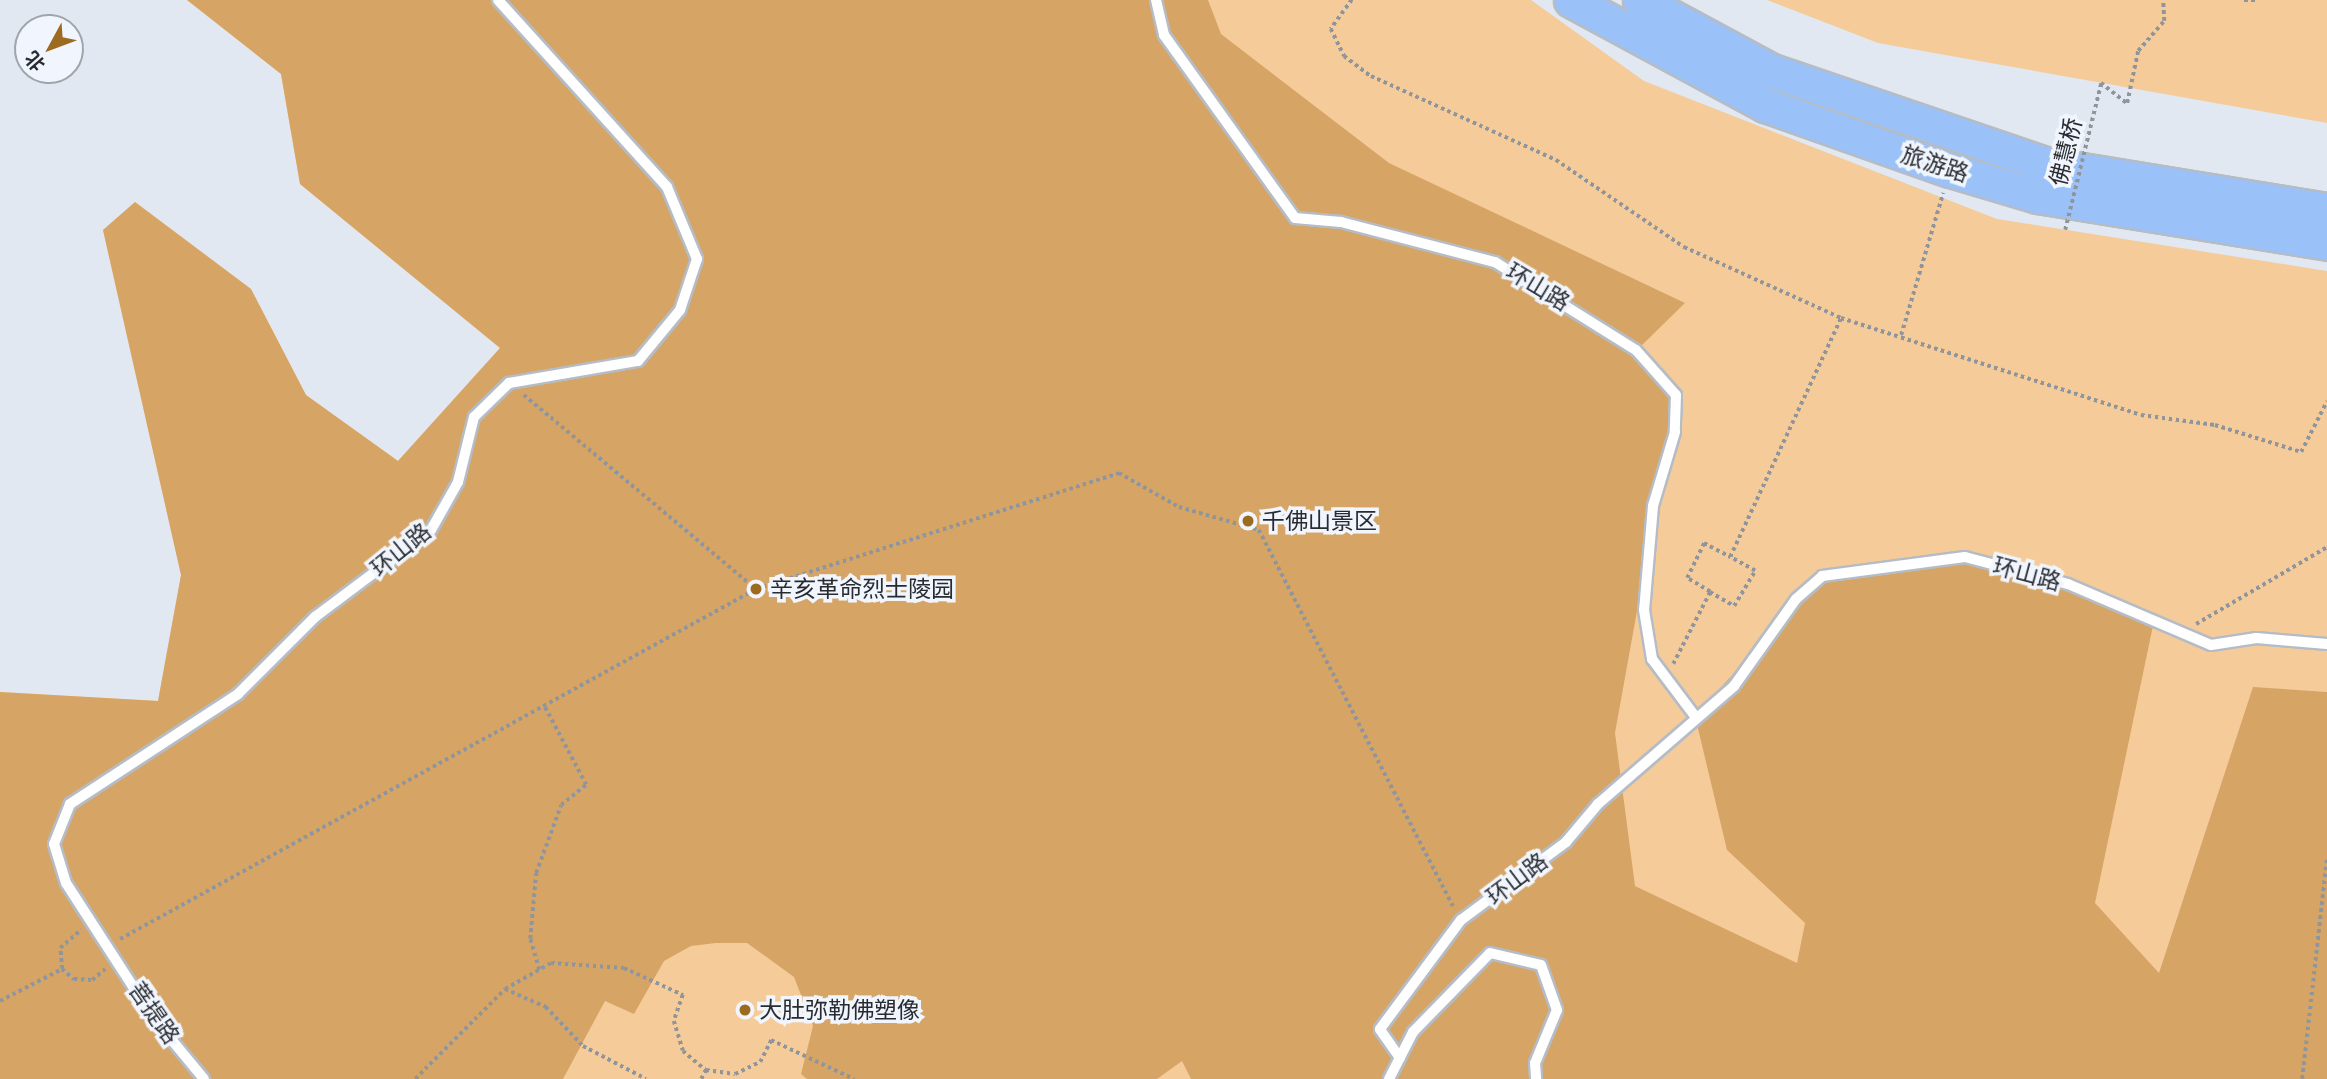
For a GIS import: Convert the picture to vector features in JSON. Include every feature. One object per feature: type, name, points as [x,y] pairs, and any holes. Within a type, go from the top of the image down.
[{"type":"main road","name":"旅游路","points":[[1571,0],[1765,105],[1950,170],[2038,196],[2327,243]]},
{"type":"main road","name":"旅游路","points":[[1640,0],[1772,71],[2045,164],[2327,211]]},
{"type":"lane","points":[[498,0],[667,187],[698,259],[681,310],[638,361],[509,383]]},
{"type":"lane","name":"环山路","points":[[1156,0],[1164,35],[1295,218],[1341,222],[1495,262],[1636,349],[1676,395],[1675,432],[1653,506],[1644,610],[1652,659],[1695,716]]},
{"type":"lane","name":"环山路","points":[[109,945],[66,883],[54,844],[70,804],[238,694],[315,617],[431,530],[458,482],[474,417],[509,383]]},
{"type":"lane","name":"环山路","points":[[1400,1058],[1380,1029],[1461,920],[1566,842],[1598,804],[1695,716],[1734,686],[1796,599],[1822,576],[1965,557],[2068,584],[2211,645],[2256,638],[2327,644]]},
{"type":"lane","name":"菩提路","points":[[109,945],[152,1016],[204,1079]]},
{"type":"lane","points":[[1389,1079],[1413,1032],[1490,953],[1541,965],[1557,1010],[1535,1063],[1536,1079]]},
{"type":"path","name":"佛慧桥","points":[[2065,230],[2101,83],[2127,103],[2138,51],[2164,21],[2163,0]]},
{"type":"path","points":[[2244,0],[2257,0]]},
{"type":"path","points":[[1350,1],[1331,29],[1344,56],[1371,76],[1556,160],[1684,247],[1841,318],[1901,335],[2141,415],[2215,425],[2301,452],[2327,401]]},
{"type":"path","points":[[1901,335],[1950,170]]},
{"type":"path","points":[[1730,557],[1841,318]]},
{"type":"path","points":[[509,383],[756,589]]},
{"type":"path","points":[[109,945],[756,589],[1119,473],[1178,508],[1259,530],[1461,920]]},
{"type":"path","points":[[1704,543],[1730,557],[1755,571],[1734,606],[1687,578],[1704,543]]},
{"type":"path","points":[[2182,633],[2327,547]]},
{"type":"path","points":[[1665,678],[1710,592]]},
{"type":"path","points":[[539,970],[530,939],[536,873],[561,805],[586,785],[544,706]]},
{"type":"path","points":[[2302,1079],[2327,857]]},
{"type":"path","points":[[80,930],[96,931],[109,945],[108,967],[92,980],[74,979],[62,969],[60,948],[80,930]]},
{"type":"path","points":[[415,1079],[505,989],[551,963],[624,968],[683,995],[674,1021],[683,1051],[706,1070],[735,1074],[760,1062],[771,1040],[854,1079]]},
{"type":"path","points":[[0,1001],[62,969]]},
{"type":"path","points":[[505,989],[546,1007],[583,1046],[646,1079]]},
{"type":"path","points":[[701,1079],[706,1070]]},
{"type":"shaded area","name":"千佛山景区","points":[[187,0],[1531,0],[1644,81],[1997,219],[2327,271],[2327,1079],[0,1079],[0,692],[158,701],[181,575],[103,230],[135,202],[251,289],[306,395],[398,461],[500,348],[300,184],[281,74]]},
{"type":"shaded area","name":"千佛山景区","points":[[187,0],[1208,0],[1221,34],[1389,163],[1685,303],[1637,350],[1676,395],[1615,733],[1635,886],[1797,963],[1805,923],[1727,850],[1695,716],[1822,576],[1965,557],[2154,621],[2095,903],[2159,973],[2253,687],[2327,692],[2327,1079],[1191,1079],[1182,1061],[1157,1079],[807,1079],[801,1074],[813,1026],[794,977],[747,943],[716,943],[691,946],[664,961],[634,1014],[605,1001],[563,1079],[0,1079],[0,692],[158,701],[181,575],[103,230],[135,202],[251,289],[306,395],[398,461],[500,348],[300,184],[281,74]]},
{"type":"shaded area","points":[[1767,0],[2327,0],[2327,123],[1878,43]]},
{"type":"place","name":"千佛山景区","points":[[1248,521]]},
{"type":"place","name":"辛亥革命烈士陵园","points":[[756,589]]},
{"type":"place","name":"大肚弥勒佛塑像","points":[[745,1010]]}]
